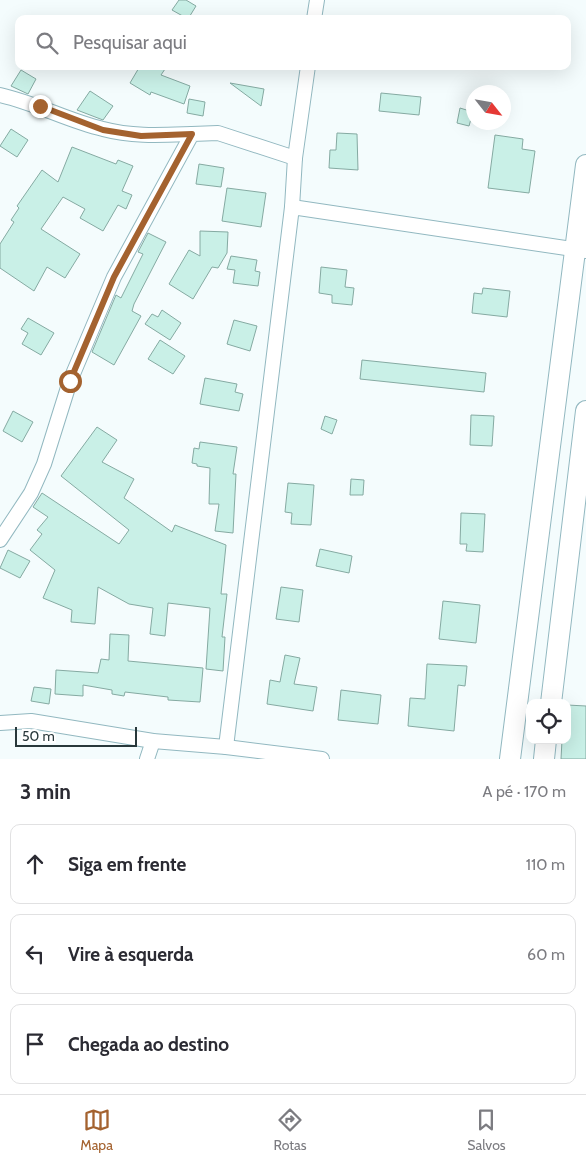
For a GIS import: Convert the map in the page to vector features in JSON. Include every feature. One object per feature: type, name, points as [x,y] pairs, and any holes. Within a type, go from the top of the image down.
[{"type":"street","points":[[314,15],[316,0]]},
{"type":"street","points":[[226,746],[292,207],[295,158],[307,70]]},
{"type":"street","points":[[0,95],[40,106],[103,130],[141,136],[218,133],[295,158]]},
{"type":"street","points":[[0,540],[32,493],[44,464],[70,381],[114,277],[192,134]]},
{"type":"street","points":[[510,759],[580,250],[586,165]]},
{"type":"street","points":[[292,207],[580,250]]},
{"type":"street","points":[[551,699],[586,411]]},
{"type":"street","points":[[0,723],[31,721],[153,741],[226,746],[322,759]]},
{"type":"street","points":[[147,759],[153,741]]},
{"type":"street","points":[[544,759],[546,744]]},
{"type":"building","points":[[179,0],[186,0],[196,6],[190,15],[181,15],[172,10]]},
{"type":"building","points":[[21,70],[36,79],[28,94],[11,86]]},
{"type":"building","points":[[138,70],[164,70],[161,75],[190,86],[184,104],[151,92],[150,95],[130,83]]},
{"type":"building","points":[[230,83],[264,89],[261,106]]},
{"type":"building","points":[[90,91],[113,106],[103,120],[77,110]]},
{"type":"building","points":[[381,93],[421,97],[419,115],[379,111]]},
{"type":"building","points":[[189,99],[205,102],[203,116],[187,113]]},
{"type":"building","points":[[460,108],[466,110],[466,125],[457,123]]},
{"type":"building","points":[[11,129],[28,140],[17,157],[0,146]]},
{"type":"building","points":[[337,133],[357,134],[358,170],[329,168],[330,150],[336,150]]},
{"type":"building","points":[[495,135],[523,139],[522,149],[535,151],[529,193],[488,188]]},
{"type":"building","points":[[72,147],[116,164],[118,160],[133,166],[122,191],[132,195],[126,209],[118,205],[103,231],[80,218],[85,209],[63,197],[41,229],[80,254],[65,278],[47,267],[34,291],[0,268],[0,244],[14,222],[11,220],[19,208],[17,206],[42,170],[58,182]]},
{"type":"building","points":[[199,164],[224,168],[221,187],[196,184]]},
{"type":"building","points":[[227,188],[266,193],[261,227],[222,221]]},
{"type":"building","points":[[200,231],[228,232],[227,253],[218,268],[212,267],[193,299],[169,284],[189,250],[200,256]]},
{"type":"building","points":[[148,233],[166,242],[134,304],[132,311],[141,316],[114,365],[92,352],[116,295],[121,298],[143,254],[138,252]]},
{"type":"building","points":[[231,256],[257,260],[255,271],[260,272],[258,286],[233,283],[235,270],[227,269]]},
{"type":"building","points":[[321,267],[347,270],[345,287],[354,288],[352,305],[332,303],[332,295],[319,293]]},
{"type":"building","points":[[483,288],[510,291],[507,317],[472,313],[474,293],[482,294]]},
{"type":"building","points":[[162,310],[181,323],[170,340],[145,324],[152,314],[158,317]]},
{"type":"building","points":[[28,318],[54,333],[41,355],[22,344],[28,333],[21,329]]},
{"type":"building","points":[[234,320],[257,326],[250,351],[227,344]]},
{"type":"building","points":[[160,340],[185,356],[173,374],[148,359]]},
{"type":"building","points":[[362,360],[486,373],[484,392],[360,379]]},
{"type":"building","points":[[205,378],[237,384],[235,392],[243,394],[239,411],[200,404]]},
{"type":"building","points":[[13,411],[33,422],[22,442],[3,431]]},
{"type":"building","points":[[471,415],[494,416],[492,446],[470,445]]},
{"type":"building","points":[[325,416],[337,420],[332,434],[321,429]]},
{"type":"building","points":[[97,427],[117,440],[102,462],[134,479],[124,498],[172,532],[175,525],[226,545],[221,594],[227,594],[222,637],[225,637],[223,671],[206,669],[210,608],[168,603],[165,636],[150,634],[153,608],[129,604],[98,587],[95,624],[71,622],[72,610],[43,598],[55,570],[30,550],[42,534],[37,530],[48,517],[33,507],[42,493],[119,544],[129,530],[61,476]]},
{"type":"building","points":[[200,442],[237,447],[233,474],[236,474],[233,533],[215,531],[219,504],[209,504],[210,468],[197,466],[197,464],[192,463],[194,448],[199,449]]},
{"type":"building","points":[[351,479],[364,480],[363,495],[350,495]]},
{"type":"building","points":[[288,483],[314,485],[311,525],[291,524],[292,513],[285,512]]},
{"type":"building","points":[[461,513],[485,514],[483,552],[466,551],[467,544],[460,544]]},
{"type":"building","points":[[320,549],[352,556],[349,573],[316,566]]},
{"type":"building","points":[[8,550],[30,561],[20,578],[0,568]]},
{"type":"building","points":[[281,587],[303,590],[299,622],[276,619]]},
{"type":"building","points":[[443,601],[480,605],[476,643],[439,639]]},
{"type":"building","points":[[110,634],[129,635],[128,661],[203,668],[200,702],[168,700],[168,697],[125,692],[124,696],[112,694],[112,690],[83,685],[83,696],[55,694],[56,670],[98,673],[101,659],[109,660]]},
{"type":"building","points":[[285,655],[300,658],[294,684],[317,687],[313,711],[267,704],[270,680],[280,682]]},
{"type":"building","points":[[427,664],[467,666],[465,686],[458,685],[454,731],[408,726],[410,698],[425,699]]},
{"type":"building","points":[[34,687],[51,689],[49,704],[31,701]]},
{"type":"building","points":[[341,690],[381,695],[378,724],[338,720]]},
{"type":"building","points":[[571,705],[586,706],[586,759],[561,759],[562,744],[571,744]]},
{"type":"route","points":[[40,106],[103,130],[141,136],[192,134],[114,277],[70,381]]}]
